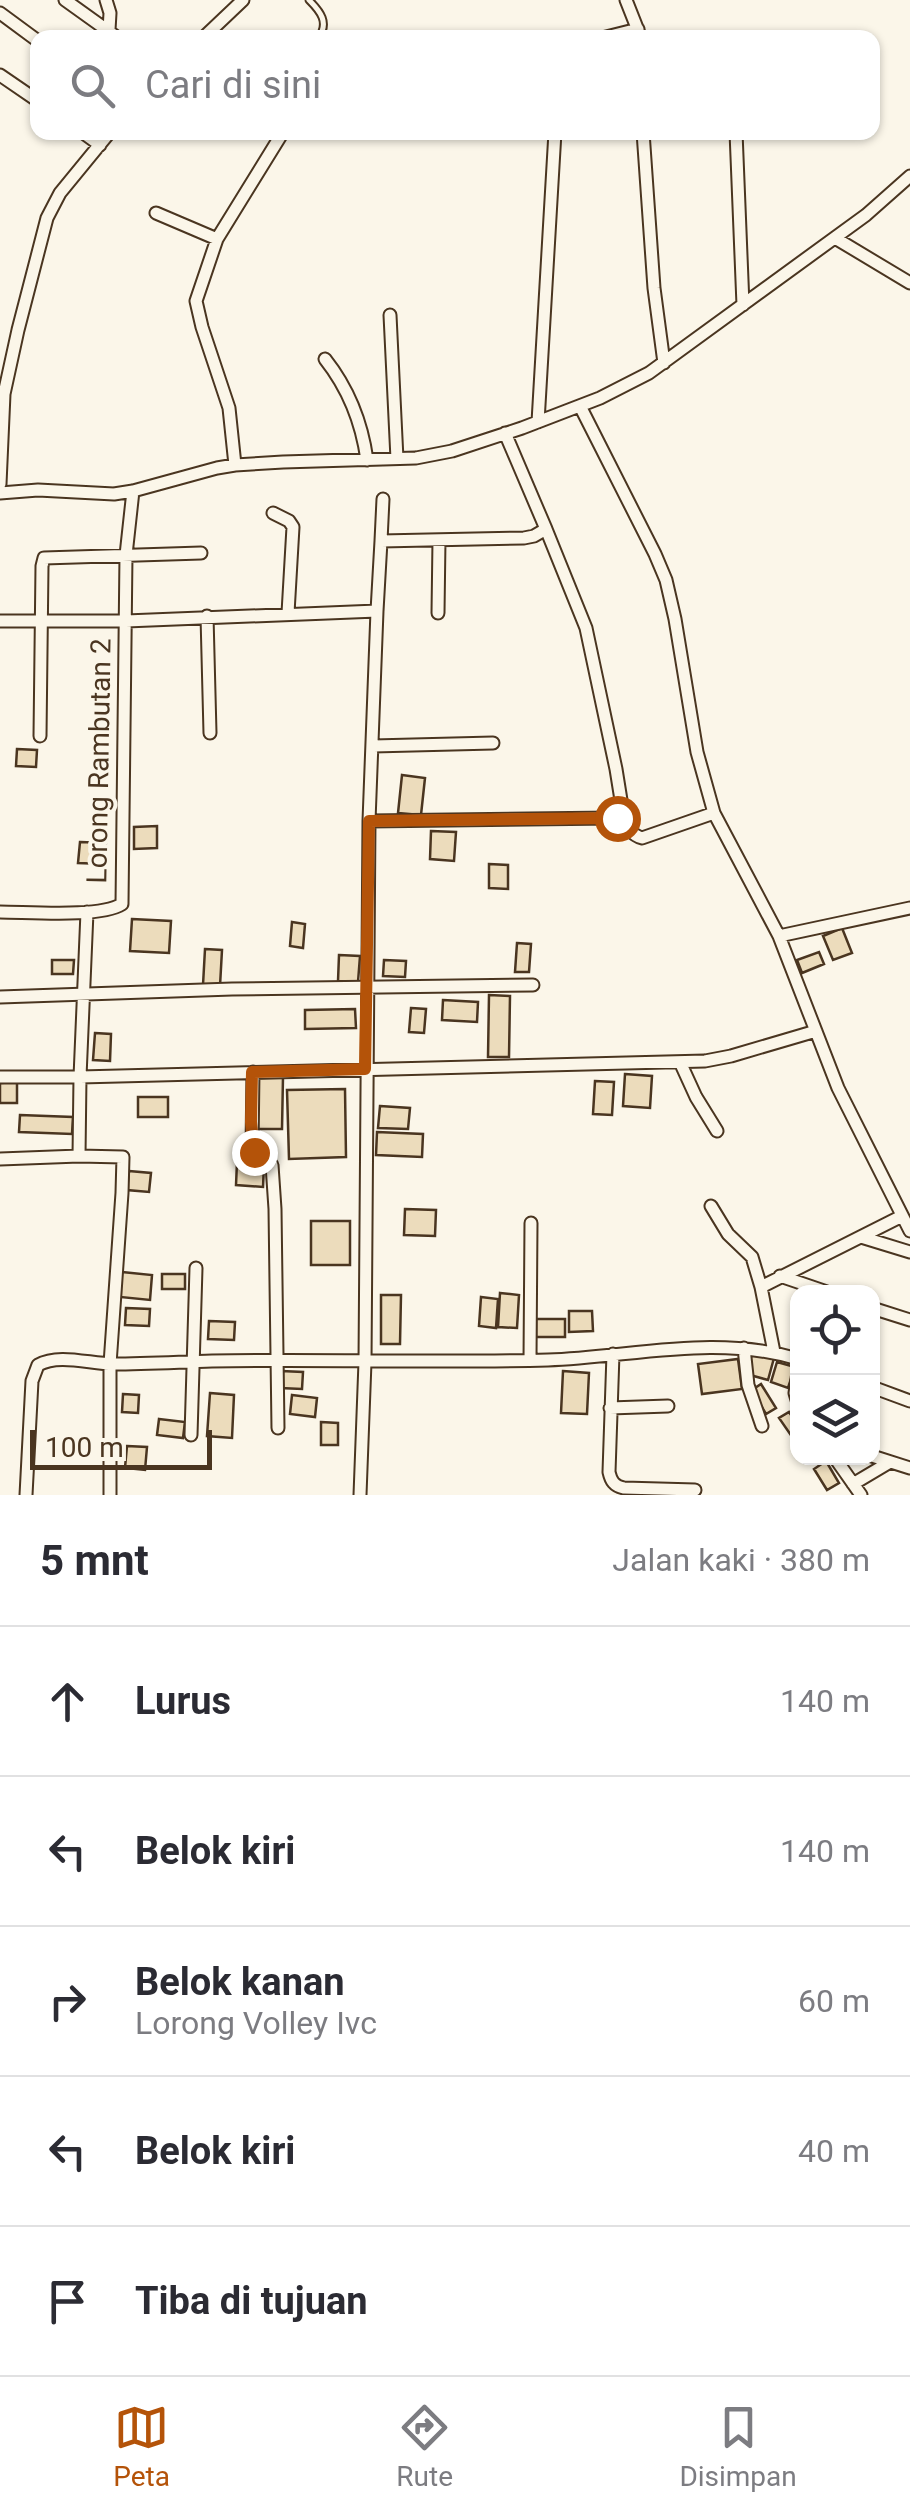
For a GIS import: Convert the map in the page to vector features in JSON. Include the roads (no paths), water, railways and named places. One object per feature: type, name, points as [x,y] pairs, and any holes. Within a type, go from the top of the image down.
[{"type":"street","points":[[66,0],[108,30]]},
{"type":"street","points":[[106,0],[113,30]]},
{"type":"street","points":[[210,30],[242,0]]},
{"type":"street","points":[[626,0],[639,30]]},
{"type":"street","points":[[0,13],[30,35]]},
{"type":"street","points":[[0,75],[30,96]]},
{"type":"street","points":[[93,140],[100,145]]},
{"type":"street","points":[[0,484],[4,394],[47,218],[60,193],[104,140]]},
{"type":"street","points":[[236,466],[229,408],[196,306],[197,296],[217,239],[277,140]]},
{"type":"street","points":[[538,422],[554,140]]},
{"type":"street","points":[[643,140],[664,363]]},
{"type":"street","points":[[736,140],[744,305]]},
{"type":"street","points":[[0,493],[38,490],[106,494],[236,466],[439,454],[538,422],[615,391],[664,363],[866,216],[910,176]]},
{"type":"street","points":[[156,213],[217,239]]},
{"type":"street","points":[[835,238],[910,283]]},
{"type":"street","points":[[390,315],[396,459]]},
{"type":"street","points":[[325,359],[337,374],[363,431],[367,460]]},
{"type":"street","points":[[580,406],[666,580],[676,618],[697,752],[714,813],[779,936],[838,1088],[910,1230]]},
{"type":"street","points":[[505,433],[586,628],[624,825]]},
{"type":"street","name":"Lorong Rambutan 2","points":[[0,912],[88,912],[117,908],[122,902],[126,555],[133,491]]},
{"type":"street","points":[[360,1495],[365,1362],[369,821],[383,499]]},
{"type":"street","points":[[273,513],[289,521],[293,528],[288,613]]},
{"type":"street","points":[[382,541],[530,537],[546,530]]},
{"type":"street","points":[[438,613],[439,540]]},
{"type":"street","points":[[40,736],[42,561],[46,556],[201,553]]},
{"type":"street","points":[[0,621],[126,621],[377,611]]},
{"type":"street","points":[[207,616],[210,733]]},
{"type":"street","points":[[373,746],[493,743]]},
{"type":"street","points":[[369,821],[601,817],[617,818],[636,837],[645,838],[714,813]]},
{"type":"street","points":[[779,936],[910,908]]},
{"type":"street","points":[[80,1156],[88,912]]},
{"type":"street","points":[[0,996],[533,985]]},
{"type":"street","points":[[0,1077],[680,1062],[731,1056],[816,1030]]},
{"type":"street","points":[[680,1062],[717,1131]]},
{"type":"street","points":[[252,1072],[252,1147],[272,1166],[278,1428]]},
{"type":"street","points":[[0,1159],[122,1157],[110,1364],[110,1495]]},
{"type":"street","points":[[711,1206],[728,1234],[752,1257],[774,1352]]},
{"type":"street","points":[[761,1287],[902,1216]]},
{"type":"street","points":[[530,1360],[531,1223]]},
{"type":"street","points":[[861,1236],[910,1252]]},
{"type":"street","points":[[190,1434],[196,1268]]},
{"type":"street","points":[[780,1276],[806,1285]]},
{"type":"street","points":[[880,1311],[910,1320]]},
{"type":"street","points":[[26,1495],[32,1381],[38,1365],[49,1360],[110,1364],[530,1360],[674,1347],[744,1348],[790,1357]]},
{"type":"street","points":[[744,1348],[748,1385],[762,1426]]},
{"type":"street","points":[[613,1354],[609,1472],[614,1483],[624,1488],[695,1490]]},
{"type":"street","points":[[880,1390],[910,1401]]},
{"type":"street","points":[[610,1408],[668,1406]]},
{"type":"street","points":[[880,1459],[910,1468]]},
{"type":"street","points":[[839,1465],[857,1489],[890,1462]]},
{"type":"lane","points":[[309,0],[321,14],[323,30]]}]
